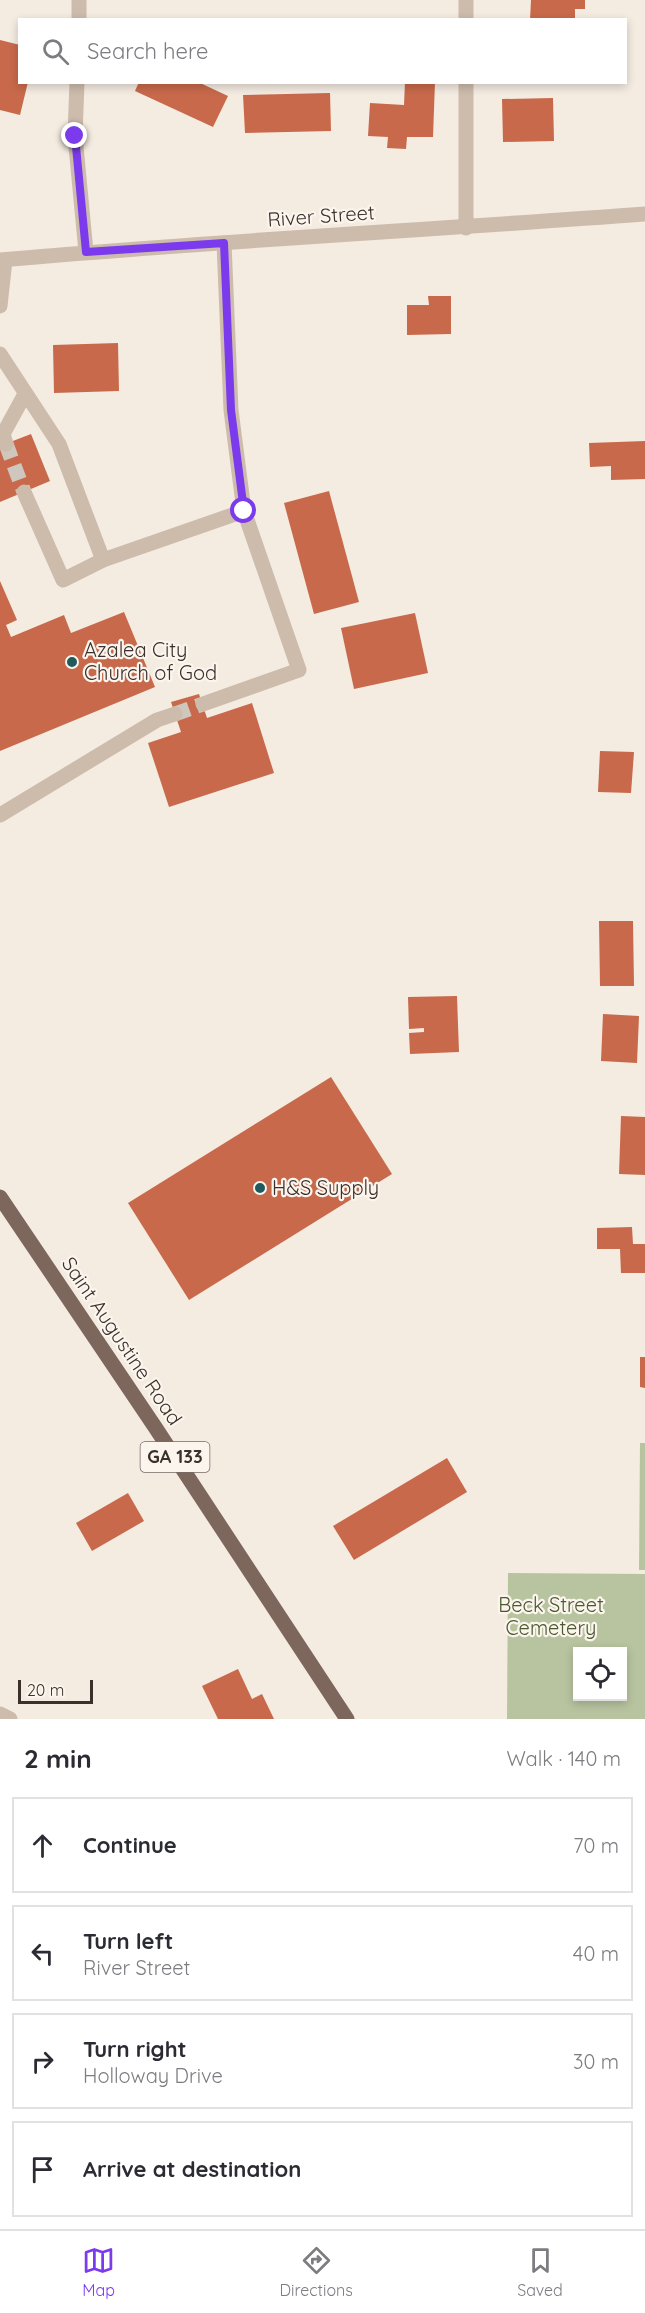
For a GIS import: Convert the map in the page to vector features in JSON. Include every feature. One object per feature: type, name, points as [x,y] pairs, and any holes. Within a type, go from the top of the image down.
[{"type":"main road","name":"Saint Augustine Road","points":[[0,1197],[162,1437],[347,1719]]},
{"type":"street","points":[[79,0],[79,18]]},
{"type":"street","points":[[466,0],[466,18]]},
{"type":"street","points":[[77,84],[75,136],[86,252]]},
{"type":"street","points":[[466,84],[466,228]]},
{"type":"street","name":"River Street","points":[[2,260],[86,252],[466,228],[645,214]]},
{"type":"street","points":[[203,704],[299,670],[244,511],[231,410],[224,243]]},
{"type":"street","points":[[0,306],[2,260]]},
{"type":"street","points":[[0,354],[59,444],[103,560]]},
{"type":"street","points":[[6,444],[3,434],[25,394]]},
{"type":"street","points":[[24,492],[63,580],[103,560],[244,511]]},
{"type":"street","points":[[0,815],[157,720],[175,714]]},
{"type":"street","points":[[0,1714],[10,1719]]},
{"type":"green space","points":[[640,1443],[645,1443],[645,1570],[639,1570]]},
{"type":"green space","name":"Beck Street Cemetery","points":[[508,1573],[645,1574],[645,1719],[507,1719]]},
{"type":"building","points":[[531,0],[585,0],[585,9],[575,9],[575,18],[530,18]]},
{"type":"building","points":[[0,40],[18,44],[18,84],[28,84],[20,115],[0,110]]},
{"type":"building","points":[[138,84],[202,84],[228,96],[213,127],[135,91]]},
{"type":"building","points":[[405,84],[435,84],[433,137],[407,137],[406,149],[387,148],[388,137],[368,136],[370,103],[404,105]]},
{"type":"building","points":[[330,93],[331,131],[245,133],[243,95]]},
{"type":"building","points":[[553,98],[554,141],[503,142],[502,99]]},
{"type":"building","points":[[428,296],[451,296],[451,334],[407,335],[407,305],[429,305]]},
{"type":"building","points":[[118,343],[119,391],[54,393],[53,345]]},
{"type":"building","points":[[31,434],[50,481],[0,502],[0,446]]},
{"type":"building","points":[[645,441],[645,479],[611,480],[611,466],[590,467],[589,443]]},
{"type":"building","points":[[329,491],[359,602],[314,614],[284,503]]},
{"type":"building","name":"Azalea City Church of God","points":[[0,581],[17,620],[6,625],[11,637],[64,615],[71,633],[124,612],[155,687],[0,751]]},
{"type":"building","points":[[415,613],[428,673],[354,689],[341,628]]},
{"type":"building","points":[[199,694],[207,718],[252,703],[274,773],[169,807],[148,743],[181,732],[171,702]]},
{"type":"building","points":[[600,751],[634,752],[631,793],[598,792]]},
{"type":"building","points":[[599,921],[633,921],[634,986],[600,986]]},
{"type":"building","points":[[457,996],[459,1052],[410,1054],[409,1033],[424,1032],[424,1028],[409,1029],[408,997]]},
{"type":"building","points":[[603,1014],[639,1016],[637,1063],[601,1061]]},
{"type":"building","name":"H&S Supply","points":[[331,1077],[392,1174],[189,1300],[128,1203]]},
{"type":"building","points":[[621,1116],[645,1117],[645,1175],[619,1174]]},
{"type":"building","points":[[632,1227],[633,1244],[645,1244],[645,1273],[621,1273],[620,1249],[597,1249],[597,1228]]},
{"type":"building","points":[[640,1357],[645,1357],[645,1388],[640,1387]]},
{"type":"building","points":[[447,1458],[467,1492],[354,1560],[333,1526]]},
{"type":"building","points":[[128,1493],[144,1521],[92,1551],[76,1523]]},
{"type":"building","points":[[238,1669],[252,1699],[262,1694],[274,1719],[218,1719],[202,1686]]},
{"type":"tunnel","points":[[6,444],[24,492]]},
{"type":"tunnel","points":[[175,714],[203,704]]},
{"type":"place","name":"Azalea City Church of God","points":[[72,662]]},
{"type":"place","name":"H&S Supply","points":[[260,1188]]},
{"type":"route","points":[[75,136],[86,252],[224,243],[231,410],[244,511]]}]
